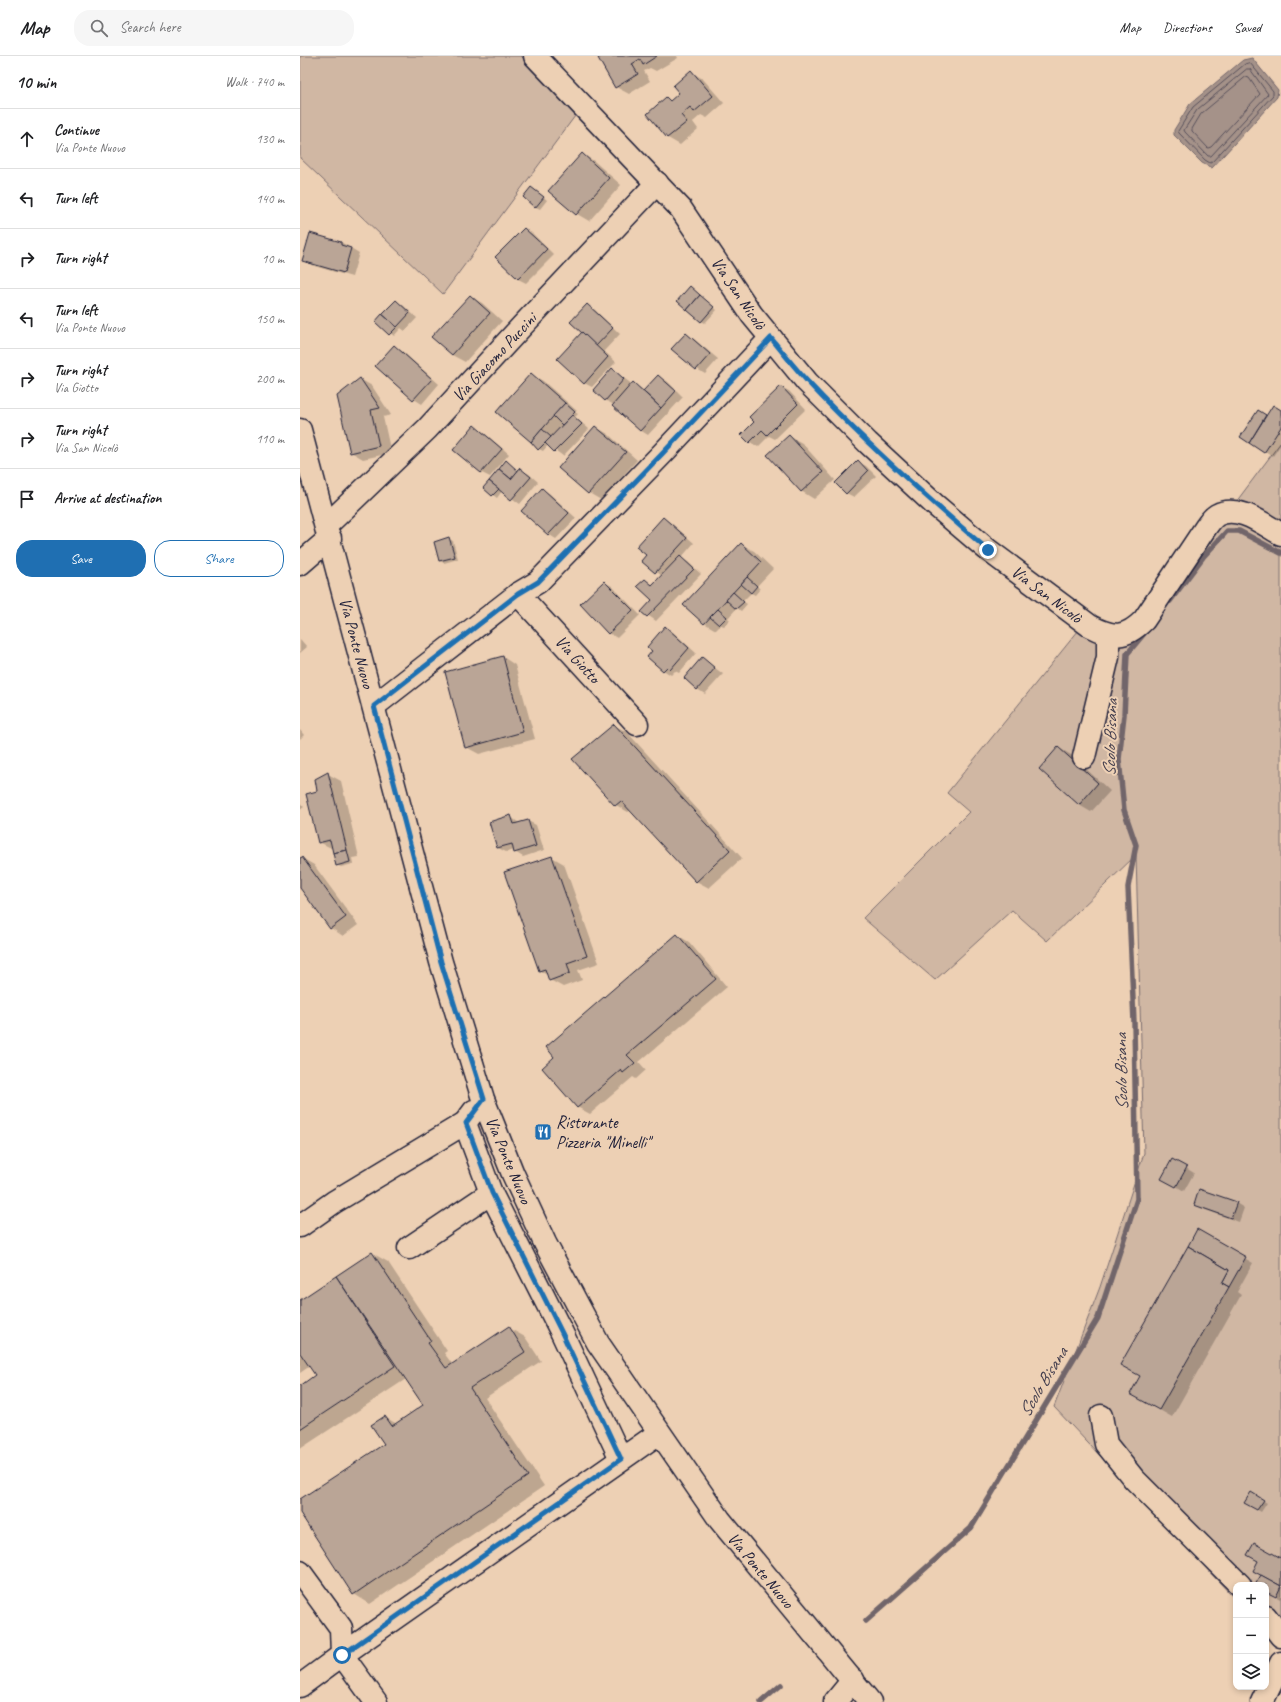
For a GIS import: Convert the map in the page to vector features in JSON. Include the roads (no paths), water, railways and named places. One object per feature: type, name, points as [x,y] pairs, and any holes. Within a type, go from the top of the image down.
[{"type":"street","name":"Via San Nicolò","points":[[535,56],[681,209],[752,315],[813,387],[868,443],[934,504],[988,550],[1090,626],[1116,636],[1134,630],[1144,620],[1206,527],[1215,516],[1225,512],[1238,512],[1281,534]]},
{"type":"street","name":"Via Giacomo Puccini","points":[[328,532],[427,429],[657,183]]},
{"type":"street","points":[[374,706],[518,594],[538,582],[662,454],[771,338]]},
{"type":"street","name":"Via Ponte Nuovo","points":[[300,430],[441,962],[484,1099],[513,1174],[548,1250],[598,1343],[720,1520],[870,1702]]},
{"type":"street","points":[[300,564],[328,532]]},
{"type":"street","name":"Via Giotto","points":[[518,594],[637,724]]},
{"type":"street","points":[[1084,757],[1108,658],[1108,634]]},
{"type":"street","points":[[300,1226],[334,1202],[466,1123],[484,1099]]},
{"type":"street","points":[[466,1123],[492,1193],[562,1333],[621,1459]]},
{"type":"street","points":[[409,1248],[492,1193]]},
{"type":"street","points":[[1101,1416],[1106,1444],[1134,1479],[1237,1582]]},
{"type":"street","points":[[300,1686],[659,1433]]},
{"type":"street","points":[[300,1572],[341,1628],[342,1655],[376,1702]]},
{"type":"street","points":[[1267,1618],[1281,1636]]},
{"type":"street","points":[[1262,1702],[1281,1663]]},
{"type":"street","points":[[836,1702],[853,1680]]},
{"type":"water","points":[[1252,58],[1278,90],[1277,97],[1212,168],[1202,163],[1174,135],[1174,130],[1190,104],[1243,60]]},
{"type":"waterway","name":"Scolo Bisana","points":[[1170,601],[1203,557],[1227,531],[1239,531],[1281,553]]},
{"type":"waterway","name":"Scolo Bisana","points":[[866,1621],[971,1528],[1098,1318],[1137,1199],[1134,1022],[1128,887],[1136,845],[1124,810],[1119,759],[1124,715],[1127,654],[1147,630]]},
{"type":"waterway","name":"Scolo Bisana","points":[[761,1702],[781,1685]]},
{"type":"place","name":"Ristorante Pizzeria \"Minelli\"","points":[[543,1132]]}]
